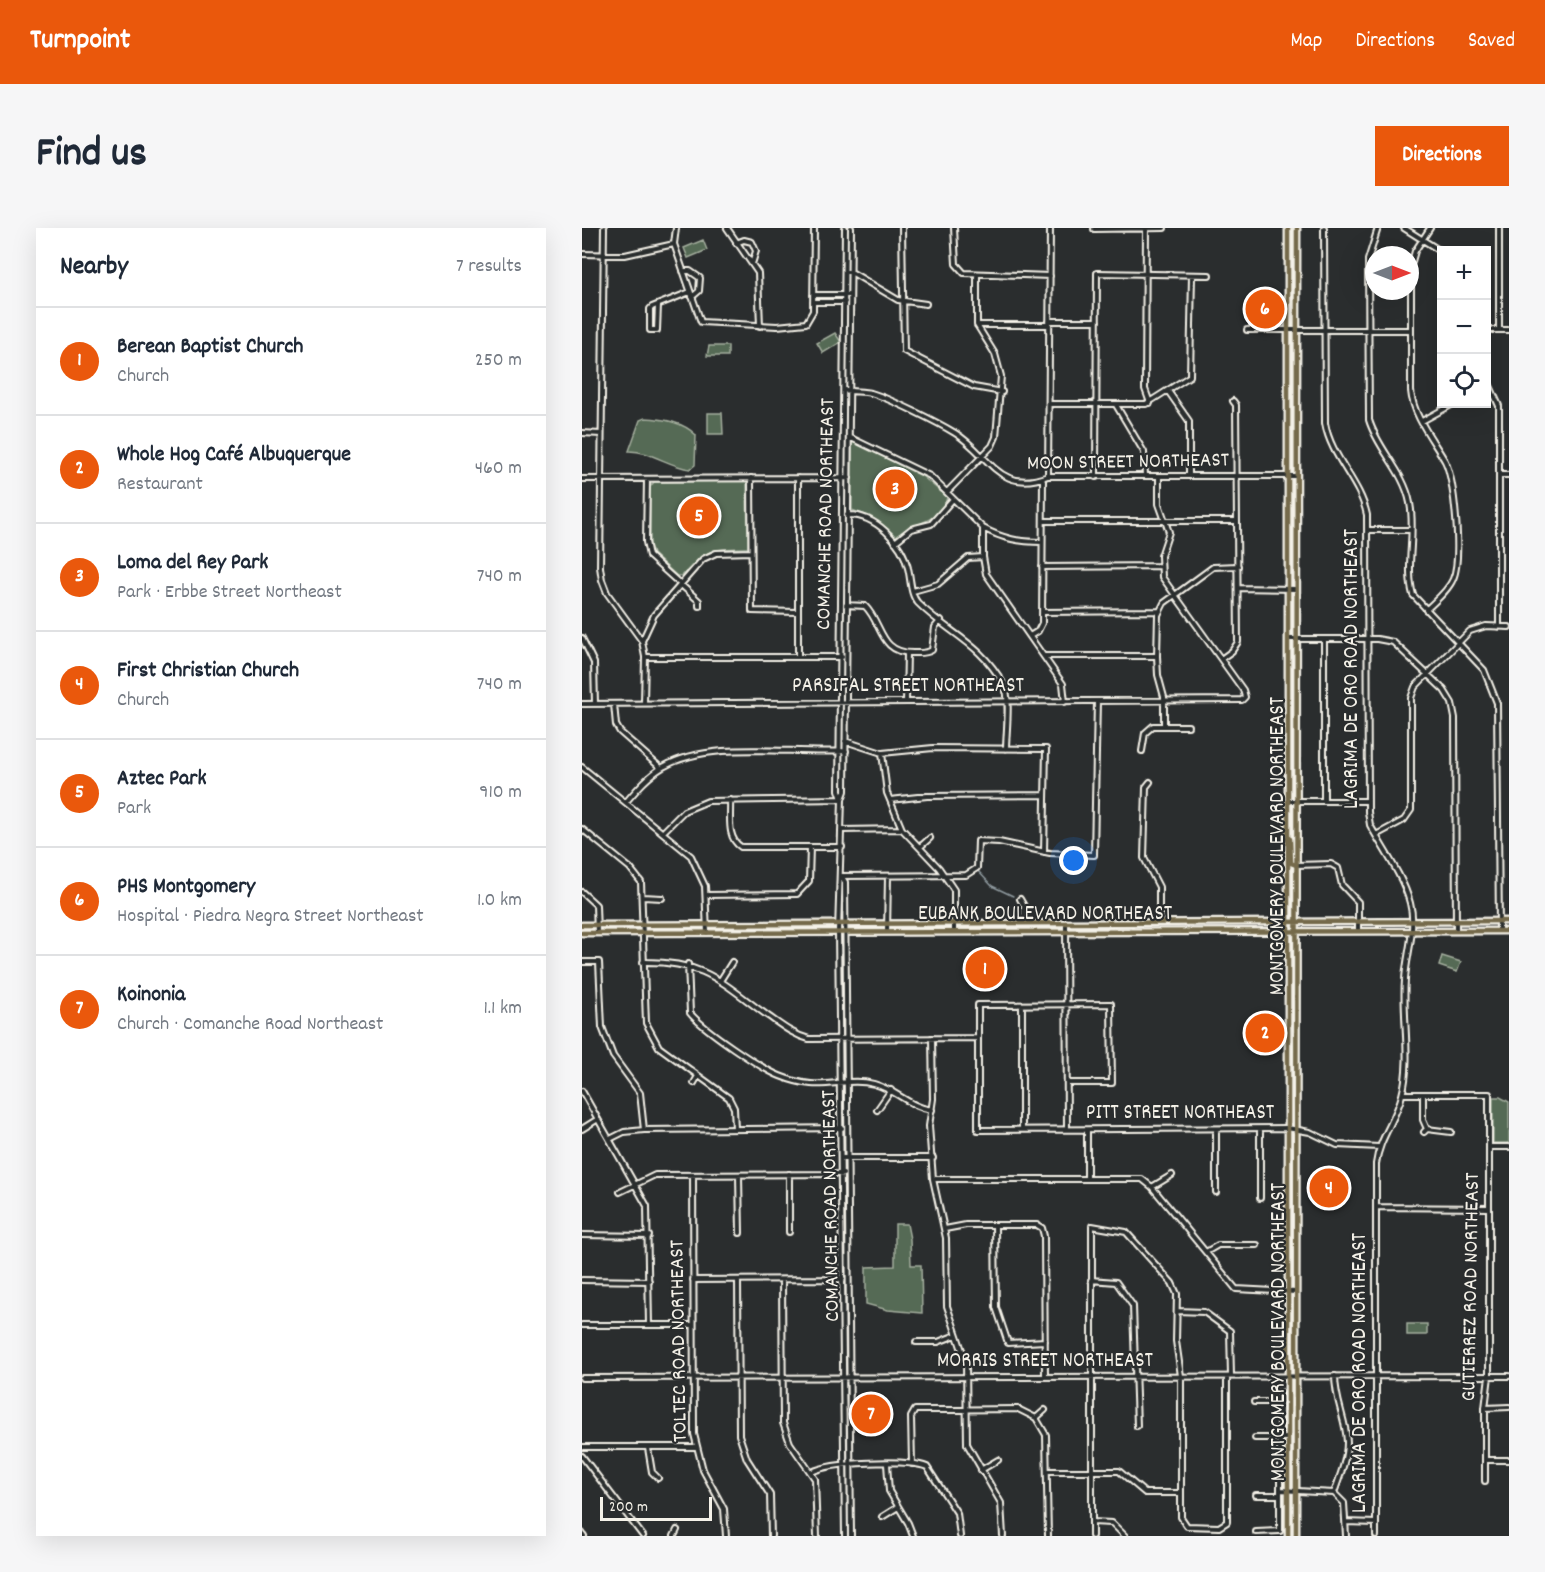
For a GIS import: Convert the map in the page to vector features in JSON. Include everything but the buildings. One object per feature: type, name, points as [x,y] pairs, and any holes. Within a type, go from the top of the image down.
[{"type":"main road","name":"MONTGOMERY BOULEVARD NORTHEAST","points":[[1288,228],[1288,1536]]},
{"type":"main road","name":"MONTGOMERY BOULEVARD NORTHEAST","points":[[1296,1536],[1297,228]]},
{"type":"main road","points":[[1287,838],[1290,839],[1291,862],[1296,865]]},
{"type":"main road","name":"EUBANK BOULEVARD NORTHEAST","points":[[582,925],[1509,921]]},
{"type":"main road","name":"EUBANK BOULEVARD NORTHEAST","points":[[582,933],[1509,931]]},
{"type":"street","points":[[604,228],[600,479],[602,580],[627,623],[642,641],[645,657],[644,704]]},
{"type":"street","points":[[676,228],[674,244],[701,322],[760,326],[800,326],[806,323],[813,311],[814,228]]},
{"type":"street","points":[[727,228],[760,279],[760,326]]},
{"type":"street","name":"COMANCHE ROAD NORTHEAST","points":[[842,799],[846,791],[846,741],[841,657],[845,228]]},
{"type":"street","name":"COMANCHE ROAD NORTHEAST","points":[[851,228],[847,657],[840,741],[839,790],[842,799],[842,876],[845,882],[838,932],[840,1128],[847,1174],[851,1536]]},
{"type":"street","points":[[902,228],[903,346],[907,354],[979,390],[1002,392]]},
{"type":"street","points":[[954,228],[956,264],[964,273],[977,276],[1050,276]]},
{"type":"street","points":[[1030,636],[1040,628],[1042,612],[1042,542],[1049,404],[1050,228]]},
{"type":"street","points":[[1146,228],[1145,385],[1150,403]]},
{"type":"street","points":[[1095,229],[1164,228]]},
{"type":"street","name":"LAGRIMA DE ORO ROAD NORTHEAST","points":[[1324,228],[1327,432],[1336,455],[1364,501],[1368,530],[1369,819],[1407,895],[1411,922],[1411,948],[1405,978],[1403,1094],[1379,1147],[1376,1207],[1376,1536]]},
{"type":"street","points":[[1378,228],[1368,260],[1369,420],[1405,486],[1411,511],[1412,589],[1417,602],[1484,670],[1497,703],[1499,931]]},
{"type":"street","points":[[1404,228],[1437,249]]},
{"type":"street","points":[[1426,610],[1450,585],[1455,574],[1455,504],[1450,473],[1411,399],[1411,265],[1430,228]]},
{"type":"street","points":[[1498,228],[1498,330]]},
{"type":"street","points":[[736,243],[744,240],[752,242],[756,251],[752,264]]},
{"type":"street","points":[[582,254],[625,255],[674,244]]},
{"type":"street","points":[[683,271],[690,271],[700,278],[699,291],[692,297]]},
{"type":"street","points":[[845,272],[850,272],[892,298],[926,304]]},
{"type":"street","points":[[1096,477],[1097,273],[1209,275]]},
{"type":"street","points":[[1049,404],[1150,403],[1190,376],[1192,275]]},
{"type":"street","points":[[947,492],[981,458],[996,437],[1002,392],[998,360],[977,325],[977,276]]},
{"type":"street","points":[[658,304],[657,330],[650,330],[650,309],[658,304],[690,292]]},
{"type":"street","points":[[813,295],[850,295]]},
{"type":"street","points":[[813,302],[850,302]]},
{"type":"street","points":[[977,325],[1097,321]]},
{"type":"street","points":[[1247,330],[1411,330]]},
{"type":"street","points":[[1491,330],[1509,330]]},
{"type":"street","points":[[1491,388],[1498,401],[1499,627]]},
{"type":"street","name":"MOON STREET NORTHEAST","points":[[843,390],[872,393],[956,433],[981,458],[1012,479],[1029,482],[1046,477],[1296,476]]},
{"type":"street","points":[[1168,391],[1189,421],[1189,476]]},
{"type":"street","points":[[1159,476],[1160,504],[1168,538],[1161,566],[1165,583],[1221,659],[1232,651],[1238,642],[1236,405],[1233,401]]},
{"type":"street","points":[[1116,404],[1144,452],[1145,476]]},
{"type":"street","points":[[1422,421],[1446,408]]},
{"type":"street","points":[[582,433],[601,434]]},
{"type":"street","points":[[849,437],[930,476],[983,528],[1014,541],[1042,542]]},
{"type":"street","points":[[1499,475],[1509,475]]},
{"type":"street","points":[[751,478],[752,612],[797,612]]},
{"type":"street","points":[[798,478],[798,656]]},
{"type":"street","points":[[582,479],[849,478]]},
{"type":"street","points":[[647,479],[647,550],[653,561],[699,601],[699,606]]},
{"type":"street","points":[[895,542],[911,530],[931,524],[953,499]]},
{"type":"street","points":[[843,515],[867,518],[895,542],[908,566],[917,601],[977,648],[1003,684],[1006,702],[1006,749]]},
{"type":"street","points":[[1043,521],[1237,521]]},
{"type":"street","points":[[983,528],[984,567],[990,581],[1065,687],[1065,702]]},
{"type":"street","points":[[1368,530],[1411,530]]},
{"type":"street","points":[[642,641],[654,615],[707,556],[751,552]]},
{"type":"street","points":[[913,591],[938,584],[968,558],[983,557]]},
{"type":"street","points":[[1042,567],[1161,566]]},
{"type":"street","points":[[1164,725],[1164,701],[1158,675],[1157,656],[1159,611],[1174,596],[1213,567],[1238,566]]},
{"type":"street","points":[[1238,588],[1295,589]]},
{"type":"street","points":[[842,604],[865,606],[885,640],[894,648],[907,653],[932,650],[935,627],[941,620]]},
{"type":"street","points":[[1042,612],[1159,611]]},
{"type":"street","points":[[1376,836],[1404,820],[1411,810],[1411,698],[1415,687],[1457,642],[1477,628],[1509,627]]},
{"type":"street","points":[[582,638],[594,663],[595,704]]},
{"type":"street","points":[[1287,639],[1368,639],[1393,642],[1427,673],[1450,699],[1455,718],[1456,931]]},
{"type":"street","points":[[1324,639],[1324,801]]},
{"type":"street","points":[[906,702],[907,653]]},
{"type":"street","points":[[1044,656],[1157,656]]},
{"type":"street","points":[[645,657],[847,657]]},
{"type":"street","name":"PARSIFAL STREET NORTHEAST","points":[[582,704],[1242,700],[1245,694],[1221,659]]},
{"type":"street","points":[[842,876],[962,876],[974,872],[978,863],[978,841],[999,842],[1044,852],[1086,856],[1095,853],[1097,701]]},
{"type":"street","points":[[614,704],[616,725],[620,732],[661,768]]},
{"type":"street","points":[[1142,751],[1147,730],[1153,726],[1188,726]]},
{"type":"street","points":[[840,741],[882,753],[933,748],[1046,749],[1044,852]]},
{"type":"street","points":[[626,802],[640,785],[661,768],[701,754],[846,751]]},
{"type":"street","points":[[882,753],[890,800],[902,829],[946,877],[954,890],[954,932]]},
{"type":"street","points":[[582,767],[664,831],[683,847],[694,861],[707,895],[707,933]]},
{"type":"street","points":[[1150,782],[1146,787],[1144,858],[1159,887],[1158,922]]},
{"type":"street","points":[[890,800],[927,796],[1045,795]]},
{"type":"street","points":[[664,831],[678,815],[695,805],[730,800],[842,799]]},
{"type":"street","points":[[730,800],[731,835],[737,845],[842,847]]},
{"type":"street","points":[[1287,801],[1368,801]]},
{"type":"street","points":[[582,828],[635,872],[641,882],[644,1013],[652,1036],[659,1047],[732,1102],[735,1129]]},
{"type":"street","points":[[842,830],[902,829]]},
{"type":"street","points":[[920,847],[930,838]]},
{"type":"street","points":[[707,895],[797,894],[809,881],[810,847]]},
{"type":"street","points":[[1296,865],[1331,864],[1338,868],[1342,885],[1358,902],[1358,931]]},
{"type":"street","points":[[887,932],[888,877]]},
{"type":"street","points":[[582,892],[596,905],[597,933]]},
{"type":"street","points":[[643,897],[662,898]]},
{"type":"street","points":[[1020,899],[1024,906],[1024,923]]},
{"type":"street","points":[[1066,922],[1067,1129]]},
{"type":"street","name":"COMANCHE ROAD NORTHEAST","points":[[841,923],[844,932],[846,1081],[846,1129],[841,1174],[845,1536]]},
{"type":"street","points":[[582,962],[599,962],[599,1016],[604,1037],[619,1066],[640,1093],[644,1130]]},
{"type":"street","points":[[643,962],[688,964],[720,981],[793,1033],[815,1040],[977,1038],[978,1005],[1111,1004],[1112,1083],[1067,1083]]},
{"type":"street","points":[[720,981],[732,962]]},
{"type":"street","points":[[688,964],[689,1009],[699,1022],[782,1077],[812,1084],[864,1082],[891,1090],[913,1106],[932,1110]]},
{"type":"street","points":[[1022,1005],[1022,1129]]},
{"type":"street","points":[[932,1038],[932,1110],[929,1126],[933,1179],[945,1228],[946,1297],[964,1356],[967,1444],[1001,1503],[1003,1536]]},
{"type":"street","name":"PITT STREET NORTHEAST","points":[[977,1038],[978,1130],[1287,1128],[1310,1132],[1337,1145],[1379,1147]]},
{"type":"street","points":[[693,1083],[698,1076]]},
{"type":"street","points":[[877,1110],[891,1090]]},
{"type":"street","points":[[582,1091],[647,1206],[649,1325]]},
{"type":"street","points":[[1403,1094],[1423,1095],[1423,1120],[1426,1131],[1451,1132]]},
{"type":"street","name":"GUTIERREZ ROAD NORTHEAST","points":[[1423,1095],[1489,1095],[1489,1376],[1485,1407],[1485,1481]]},
{"type":"street","points":[[582,1129],[598,1119]]},
{"type":"street","points":[[610,1139],[624,1132],[644,1130],[846,1129]]},
{"type":"street","points":[[1216,1129],[1216,1192]]},
{"type":"street","points":[[1260,1129],[1260,1198]]},
{"type":"street","points":[[1087,1130],[1087,1178]]},
{"type":"street","points":[[1489,1147],[1509,1147]]},
{"type":"street","points":[[844,1158],[933,1158]]},
{"type":"street","points":[[620,1192],[655,1174],[847,1174]]},
{"type":"street","points":[[789,1174],[789,1232]]},
{"type":"street","name":"TOLTEC ROAD NORTHEAST","points":[[693,1175],[695,1447],[702,1470],[724,1509],[726,1536]]},
{"type":"street","points":[[739,1175],[740,1233]]},
{"type":"street","points":[[1152,1187],[1172,1175]]},
{"type":"street","points":[[933,1179],[1137,1178],[1152,1187],[1236,1288],[1296,1292]]},
{"type":"street","points":[[1376,1207],[1489,1208]]},
{"type":"street","points":[[945,1228],[995,1225],[1036,1225],[1042,1228],[1044,1236],[1045,1377]]},
{"type":"street","points":[[995,1225],[996,1308],[1008,1343],[1045,1341]]},
{"type":"street","points":[[1092,1536],[1092,1226],[1114,1228],[1126,1232],[1136,1240],[1172,1282],[1176,1294],[1176,1341],[1181,1376],[1181,1517],[1184,1524],[1219,1527],[1223,1526],[1228,1518],[1230,1331],[1204,1312],[1177,1311]]},
{"type":"street","points":[[582,1235],[649,1236]]},
{"type":"street","points":[[1206,1252],[1218,1245],[1257,1245]]},
{"type":"street","points":[[582,1280],[649,1281]]},
{"type":"street","points":[[693,1280],[848,1280]]},
{"type":"street","points":[[738,1280],[739,1435],[742,1450],[770,1494],[771,1536]]},
{"type":"street","points":[[782,1280],[784,1429],[790,1443],[812,1472],[817,1492],[817,1536]]},
{"type":"street","points":[[1091,1280],[1116,1282],[1133,1306],[1137,1426]]},
{"type":"street","points":[[582,1325],[693,1324]]},
{"type":"street","points":[[916,1342],[938,1342],[956,1335]]},
{"type":"street","points":[[1334,1492],[1345,1460],[1347,1445],[1335,1395],[1335,1376]]},
{"type":"street","name":"MORRIS STREET NORTHEAST","points":[[582,1378],[1509,1376]]},
{"type":"street","points":[[1256,1532],[1280,1531],[1280,1392]]},
{"type":"street","points":[[1254,1402],[1280,1402]]},
{"type":"street","points":[[1485,1407],[1509,1407]]},
{"type":"street","points":[[912,1464],[911,1417],[915,1410],[1018,1409],[1036,1418],[1046,1435],[1047,1536]]},
{"type":"street","points":[[1036,1418],[1045,1410]]},
{"type":"street","points":[[1255,1438],[1287,1438]]},
{"type":"street","points":[[582,1448],[695,1447]]},
{"type":"street","points":[[648,1448],[652,1472],[658,1478]]},
{"type":"street","points":[[582,1456],[643,1536]]},
{"type":"street","points":[[981,1470],[998,1460]]},
{"type":"street","points":[[1485,1460],[1509,1460]]},
{"type":"street","points":[[812,1472],[827,1466],[844,1464],[921,1464],[931,1470],[957,1513],[960,1536]]},
{"type":"street","points":[[887,1464],[889,1491],[913,1536]]},
{"type":"street","points":[[1047,1471],[1119,1471],[1145,1492],[1181,1493]]},
{"type":"street","points":[[1256,1495],[1280,1493],[1287,1490],[1334,1492],[1344,1503],[1346,1536]]},
{"type":"street","points":[[882,1517],[898,1507]]},
{"type":"street","points":[[1092,1522],[1112,1523],[1125,1536]]},
{"type":"street","points":[[1346,1522],[1376,1523]]},
{"type":"street","points":[[674,1536],[677,1530]]},
{"type":"green space","points":[[703,240],[707,250],[688,258],[684,248]]},
{"type":"green space","points":[[835,333],[841,342],[823,353],[817,343]]},
{"type":"green space","points":[[709,346],[728,346],[728,356],[707,356]]},
{"type":"green space","points":[[708,413],[722,413],[723,434],[708,434]]},
{"type":"green space","points":[[645,418],[673,422],[696,435],[695,465],[690,469],[645,453],[629,451],[640,420]]},
{"type":"green space","points":[[852,441],[922,476],[947,497],[942,509],[928,520],[894,537],[868,516],[852,510]]},
{"type":"green space","points":[[747,481],[748,548],[710,552],[682,576],[677,576],[653,554],[650,545],[650,487],[654,482]]},
{"type":"green space","points":[[1442,956],[1461,962],[1457,972],[1439,966]]},
{"type":"green space","points":[[1493,1097],[1500,1097],[1509,1102],[1509,1143],[1493,1143]]},
{"type":"green space","points":[[895,1224],[907,1224],[911,1265],[921,1265],[922,1313],[888,1310],[866,1304],[866,1267],[895,1266]]},
{"type":"green space","points":[[1407,1324],[1427,1324],[1427,1335],[1407,1335]]},
{"type":"waterway","points":[[978,871],[992,886],[1013,896]]},
{"type":"place","name":"PHS Montgomery","points":[[1265,309]]},
{"type":"place","name":"Loma del Rey Park","points":[[895,489]]},
{"type":"place","name":"Aztec Park","points":[[699,516]]},
{"type":"place","name":"Berean Baptist Church","points":[[985,969]]},
{"type":"place","name":"Whole Hog Café Albuquerque","points":[[1265,1033]]},
{"type":"place","name":"First Christian Church","points":[[1329,1188]]},
{"type":"place","name":"Koinonia","points":[[871,1414]]}]
